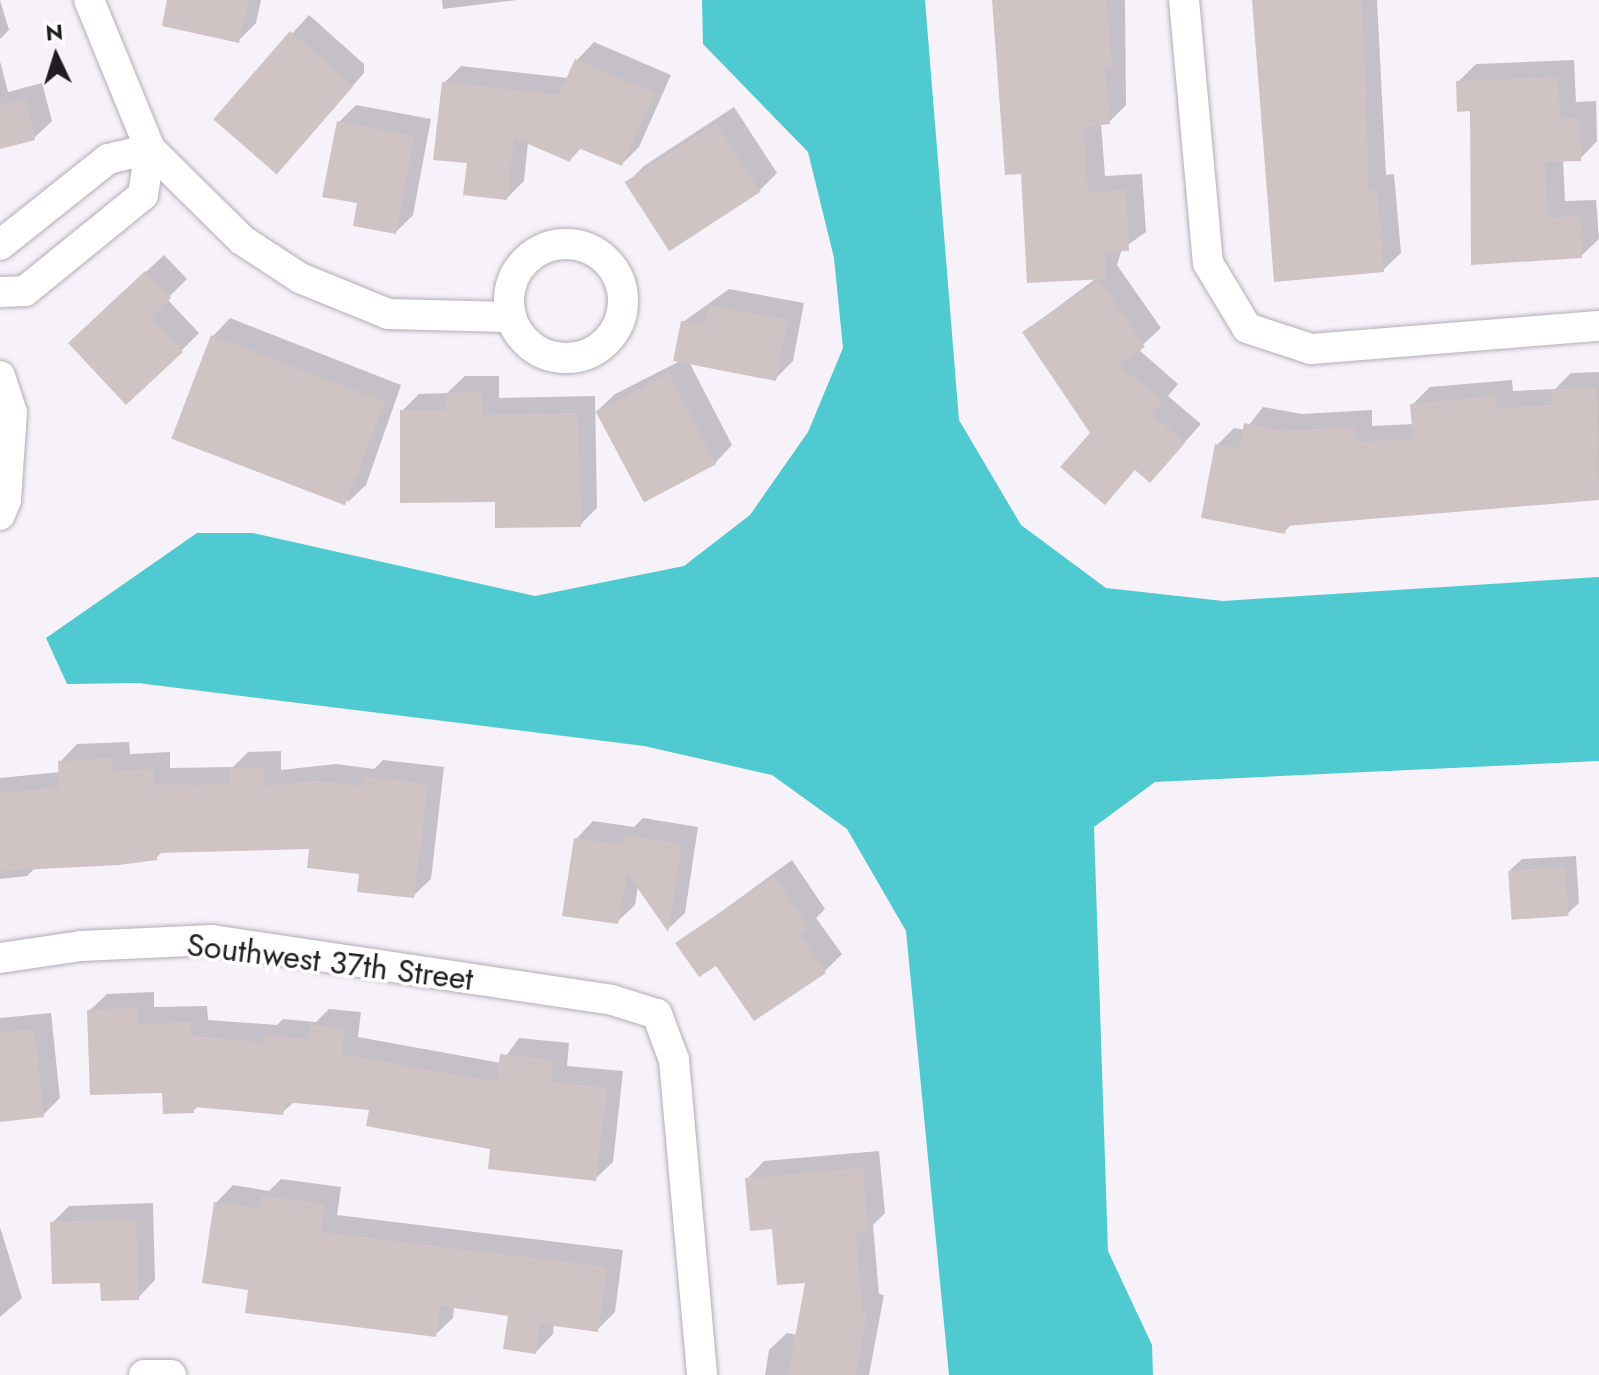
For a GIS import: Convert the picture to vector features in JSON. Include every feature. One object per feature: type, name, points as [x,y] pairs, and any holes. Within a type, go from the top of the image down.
[{"type":"street","points":[[89,0],[150,149],[242,240],[300,278],[388,314],[510,317]]},
{"type":"street","points":[[1184,0],[1208,263],[1247,328],[1311,349],[1599,326]]},
{"type":"street","points":[[0,245],[108,159],[150,149]]},
{"type":"street","points":[[0,292],[25,291],[143,195],[150,149]]},
{"type":"street","points":[[0,376],[12,412],[6,500],[0,515]]},
{"type":"street","name":"Southwest 37th Street","points":[[0,958],[81,946],[212,940],[612,1000],[657,1014],[674,1060],[702,1375]]},
{"type":"street","points":[[144,1375],[171,1375]]},
{"type":"water","points":[[702,0],[925,0],[959,420],[1021,525],[1106,588],[1223,601],[1599,577],[1599,761],[1155,782],[1094,827],[1108,1251],[1152,1345],[1153,1375],[949,1375],[906,931],[847,829],[772,775],[644,746],[138,683],[67,684],[46,638],[197,533],[253,533],[535,596],[684,566],[750,515],[808,432],[843,348],[834,258],[808,152],[703,44]]},
{"type":"building","points":[[167,0],[248,0],[239,43],[162,26]]},
{"type":"building","points":[[992,0],[1106,0],[1112,68],[1105,68],[1110,124],[1083,127],[1088,192],[1126,190],[1129,251],[1105,252],[1106,279],[1027,283],[1021,174],[1005,175]]},
{"type":"building","points":[[1252,0],[1362,0],[1369,191],[1377,190],[1384,272],[1274,282]]},
{"type":"building","points":[[290,31],[353,86],[277,174],[213,119]]},
{"type":"building","points":[[575,59],[655,93],[622,166],[576,147],[570,162],[514,138],[507,200],[463,195],[467,163],[433,160],[442,82],[559,95]]},
{"type":"building","points":[[1558,77],[1560,119],[1579,118],[1581,161],[1545,162],[1548,218],[1580,216],[1582,258],[1471,265],[1470,111],[1457,112],[1456,81]]},
{"type":"building","points":[[25,99],[35,140],[0,149],[0,106]]},
{"type":"building","points":[[337,121],[414,136],[396,234],[353,226],[357,203],[322,197]]},
{"type":"building","points":[[716,123],[761,192],[669,251],[625,182]]},
{"type":"building","points":[[145,271],[171,298],[151,317],[183,352],[126,405],[68,343]]},
{"type":"building","points":[[1099,280],[1145,347],[1119,365],[1162,402],[1152,414],[1185,443],[1150,483],[1135,470],[1105,505],[1060,467],[1090,433],[1022,332]]},
{"type":"building","points":[[709,305],[788,320],[776,381],[673,361],[681,321],[705,325]]},
{"type":"building","points":[[211,335],[385,402],[345,505],[171,439]]},
{"type":"building","points":[[668,373],[716,464],[644,502],[596,411]]},
{"type":"building","points":[[1596,387],[1599,500],[1286,526],[1285,534],[1201,518],[1215,444],[1240,449],[1244,423],[1284,431],[1355,427],[1356,442],[1413,439],[1410,404],[1495,396],[1496,408],[1552,405],[1551,390]]},
{"type":"building","points":[[482,392],[483,415],[578,413],[581,527],[495,528],[495,502],[400,503],[400,410],[445,410],[445,393]]},
{"type":"building","points":[[112,758],[113,771],[153,769],[154,785],[229,784],[229,768],[264,768],[265,786],[318,781],[363,786],[364,777],[428,784],[414,898],[357,892],[359,874],[307,868],[309,849],[157,853],[157,860],[119,865],[0,871],[0,793],[59,787],[58,761]]},
{"type":"building","points":[[624,835],[682,844],[668,932],[627,873],[618,924],[562,916],[574,838],[623,845]]},
{"type":"building","points":[[1565,867],[1568,916],[1512,920],[1508,871]]},
{"type":"building","points":[[774,876],[809,928],[799,934],[826,973],[754,1021],[716,966],[699,977],[675,943]]},
{"type":"building","points":[[137,1008],[138,1024],[191,1022],[191,1036],[263,1042],[264,1035],[308,1039],[310,1025],[344,1029],[342,1054],[497,1082],[500,1054],[553,1060],[551,1082],[607,1088],[596,1181],[488,1169],[490,1149],[366,1126],[369,1110],[285,1102],[283,1115],[194,1107],[194,1113],[163,1114],[162,1093],[90,1095],[87,1010]]},
{"type":"building","points":[[34,1029],[44,1117],[0,1122],[0,1033]]},
{"type":"building","points":[[863,1168],[868,1232],[856,1233],[862,1311],[867,1312],[856,1375],[788,1375],[805,1283],[777,1285],[772,1229],[750,1231],[745,1178]]},
{"type":"building","points":[[261,1196],[325,1204],[321,1232],[607,1267],[598,1332],[540,1324],[536,1354],[503,1349],[508,1316],[440,1306],[436,1337],[245,1313],[248,1290],[202,1283],[214,1202],[260,1209]]},
{"type":"building","points":[[136,1219],[139,1300],[101,1301],[100,1283],[52,1284],[50,1222]]}]
